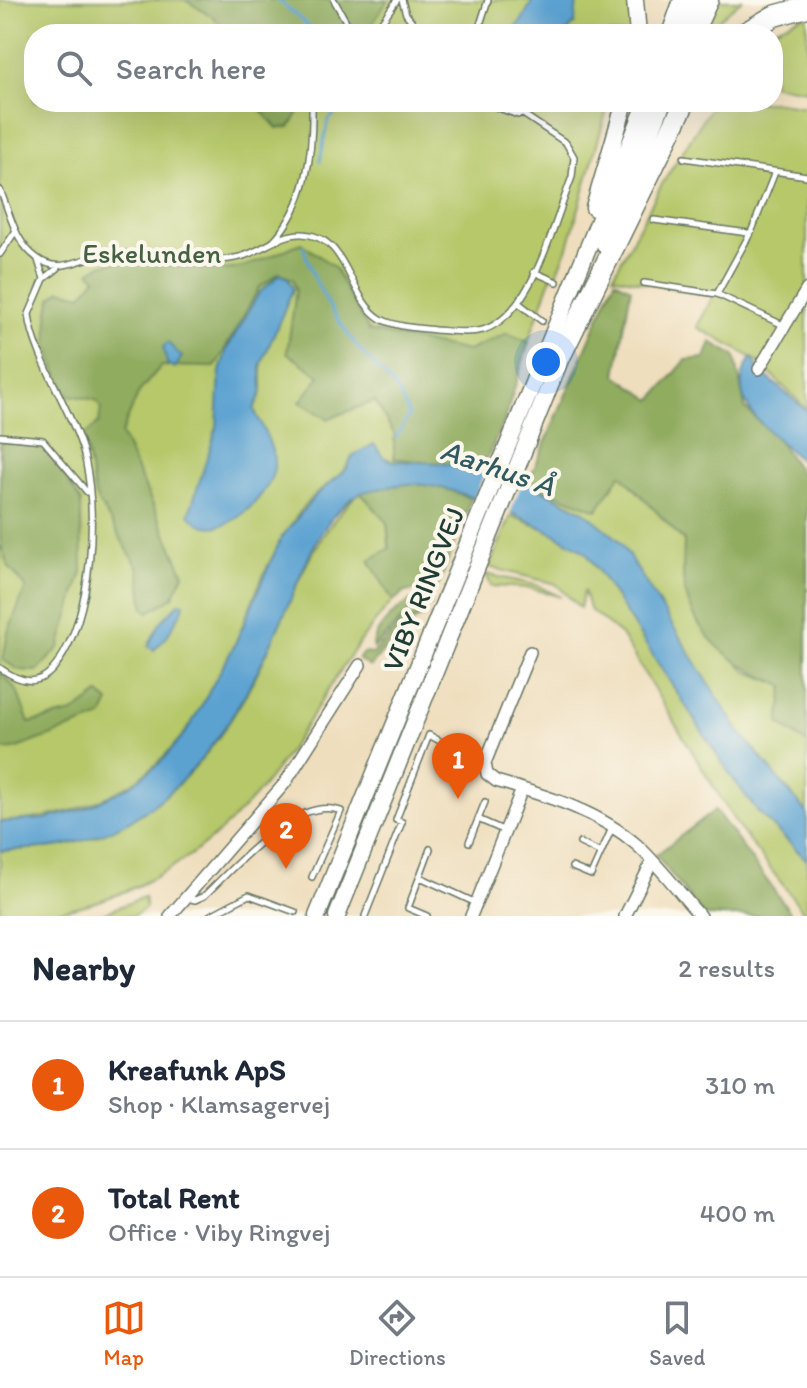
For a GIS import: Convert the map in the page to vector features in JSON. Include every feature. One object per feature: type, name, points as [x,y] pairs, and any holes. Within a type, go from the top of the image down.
[{"type":"highway","points":[[760,24],[774,16],[807,7]]},
{"type":"highway","points":[[562,353],[680,112]]},
{"type":"main road","points":[[635,0],[637,24]]},
{"type":"main road","points":[[674,24],[682,0]]},
{"type":"main road","points":[[687,24],[696,0]]},
{"type":"main road","points":[[699,24],[710,0]]},
{"type":"main road","points":[[521,417],[543,339],[592,215],[622,112]]},
{"type":"main road","name":"VIBY RINGVEJ","points":[[506,473],[521,417],[643,112]]},
{"type":"main road","name":"VIBY RINGVEJ","points":[[317,916],[506,473],[562,353],[659,112]]},
{"type":"main road","name":"VIBY RINGVEJ","points":[[337,916],[491,510]]},
{"type":"street","points":[[759,369],[807,289]]},
{"type":"street","points":[[530,652],[485,763],[490,778],[561,800],[612,827],[638,846],[700,916]]},
{"type":"street","points":[[170,916],[285,783],[360,665]]},
{"type":"street","points":[[471,916],[522,789]]},
{"type":"street","points":[[625,916],[652,862]]},
{"type":"lane","points":[[334,0],[347,24]]},
{"type":"lane","points":[[381,24],[399,0],[414,24]]},
{"type":"lane","points":[[480,24],[488,0]]},
{"type":"lane","points":[[270,245],[289,223],[301,195],[309,159],[311,112]]},
{"type":"lane","points":[[507,112],[523,116]]},
{"type":"lane","points":[[289,223],[299,233],[321,238],[332,247],[366,304],[388,322],[472,332],[495,324],[520,304],[572,177],[574,157],[566,143],[518,112]]},
{"type":"lane","points":[[684,158],[807,176]]},
{"type":"lane","points":[[717,294],[775,172]]},
{"type":"lane","points":[[0,190],[15,232],[38,259],[44,279]]},
{"type":"lane","points":[[654,220],[748,233]]},
{"type":"lane","points":[[0,254],[15,232]]},
{"type":"lane","points":[[0,668],[18,679],[32,682],[52,671],[64,654],[87,585],[92,527],[83,452],[30,322],[30,309],[44,279],[59,268],[111,253],[231,259],[299,233]]},
{"type":"lane","points":[[38,259],[59,268]]},
{"type":"lane","points":[[534,272],[557,282]]},
{"type":"lane","points":[[644,283],[717,294],[784,326]]},
{"type":"lane","points":[[520,304],[542,321]]},
{"type":"lane","points":[[0,436],[43,440],[87,493]]},
{"type":"lane","points":[[76,479],[86,474]]},
{"type":"lane","points":[[365,916],[402,822],[396,820],[429,735],[440,741]]},
{"type":"lane","points":[[469,842],[485,802]]},
{"type":"lane","points":[[186,898],[195,900],[204,896],[276,830],[304,813],[326,805],[341,811],[312,877]]},
{"type":"lane","points":[[478,819],[505,831]]},
{"type":"lane","points":[[572,867],[591,875],[612,827]]},
{"type":"lane","points":[[580,843],[601,853]]},
{"type":"lane","points":[[427,916],[408,908],[430,849]]},
{"type":"lane","points":[[420,877],[476,903]]},
{"type":"lane","points":[[209,916],[249,895],[295,912]]},
{"type":"green space","name":"Eskelunden","points":[[0,0],[631,0],[632,24],[24,24],[24,112],[606,112],[568,247],[556,276],[552,276],[482,469],[352,456],[341,473],[309,501],[292,523],[263,576],[216,684],[172,748],[146,772],[117,792],[84,807],[45,817],[0,822]],"holes":[[[262,362],[262,392],[253,409],[274,457],[211,450],[217,427]]]},
{"type":"green space","points":[[185,0],[388,0],[372,24],[220,24]]},
{"type":"green space","points":[[716,0],[742,0],[717,24],[705,24]]},
{"type":"green space","points":[[807,14],[807,90],[783,86],[783,25]]},
{"type":"green space","points":[[783,103],[807,107],[807,409],[756,360],[697,327],[713,296],[613,276],[662,184],[708,112],[783,112]]},
{"type":"green space","points":[[263,112],[299,112],[290,127],[277,128]]},
{"type":"green space","points":[[301,243],[334,267],[369,331],[468,351],[507,333],[529,342],[503,424],[482,469],[476,469],[394,458],[394,434],[375,401],[328,419],[300,402],[320,376],[287,353],[296,290],[293,279],[279,273],[259,288],[215,367],[161,366],[139,392],[121,434],[184,574],[173,597],[149,612],[144,609],[139,569],[95,496],[84,436],[99,423],[101,408],[96,400],[69,395],[52,359],[48,324],[52,297],[61,290],[82,295],[96,278],[90,272],[101,265],[137,262],[222,270],[253,263]]},
{"type":"green space","points":[[615,280],[631,288],[616,375],[652,400],[686,360],[705,358],[711,342],[735,356],[745,408],[778,440],[807,483],[807,744],[779,723],[784,686],[736,661],[699,624],[684,585],[684,541],[621,474],[597,510],[528,483]]},
{"type":"green space","points":[[0,442],[36,443],[46,450],[81,501],[82,572],[59,648],[37,671],[19,670],[3,660],[8,632],[26,587],[8,566],[0,543]]},
{"type":"green space","points":[[621,473],[684,541],[685,591],[745,671],[784,686],[779,723],[807,744],[807,813],[741,733],[584,511],[528,483],[562,494]]},
{"type":"green space","points":[[411,483],[446,488],[471,499],[439,585],[405,592],[393,601],[369,560],[390,548],[387,522],[360,492]]},
{"type":"green space","points":[[360,492],[387,522],[393,601],[360,641],[290,750],[249,803],[220,832],[188,856],[155,877],[119,894],[81,906],[0,916],[0,851],[61,846],[100,835],[135,817],[167,794],[195,767],[241,703],[321,539]]},
{"type":"green space","points":[[493,500],[496,501],[328,916],[348,859]]},
{"type":"green space","points":[[511,516],[553,532],[586,552],[733,779],[760,814],[807,860],[807,916],[739,828],[621,635],[589,609],[584,590],[580,608],[556,584],[489,567]]},
{"type":"green space","points":[[486,574],[536,585],[561,597],[530,588],[491,586]]},
{"type":"green space","points":[[424,595],[431,605],[409,612],[373,649],[378,632],[391,616]]},
{"type":"green space","points":[[424,611],[427,615],[405,625],[370,667],[358,659],[363,653],[373,654],[403,621]]},
{"type":"green space","points":[[0,671],[17,691],[29,723],[73,713],[99,694],[109,702],[102,717],[14,749],[0,750]]},
{"type":"green space","points":[[715,810],[793,916],[704,916],[656,855]]},
{"type":"green space","points":[[144,897],[146,908],[133,916],[96,916]]},
{"type":"water","points":[[533,0],[577,0],[574,24],[518,24]]},
{"type":"water","points":[[280,274],[288,278],[293,289],[261,365],[262,392],[254,409],[273,453],[271,479],[253,504],[240,515],[213,527],[200,524],[189,514],[217,427],[220,371],[227,349],[259,293]]},
{"type":"water","points":[[168,343],[182,357],[175,368],[167,364],[163,347]]},
{"type":"water","points":[[752,357],[759,370],[807,411],[807,469],[769,432],[747,405],[742,390],[743,374]]},
{"type":"water","points":[[374,444],[383,457],[393,461],[442,463],[528,483],[584,511],[619,540],[740,733],[807,813],[807,860],[760,814],[733,779],[586,552],[478,499],[432,486],[409,484],[361,493],[326,525],[255,676],[233,715],[207,752],[178,784],[144,812],[106,833],[61,846],[0,851],[0,822],[45,819],[84,809],[130,786],[162,761],[189,728],[234,646],[281,538],[316,495],[347,469],[352,456]]},
{"type":"water","points":[[179,603],[184,603],[183,609],[166,638],[154,650],[148,646],[160,623]]},
{"type":"pier","points":[[486,468],[523,480],[509,517],[473,503]]},
{"type":"waterway","points":[[278,0],[306,24]]},
{"type":"waterway","points":[[320,161],[328,121],[336,112]]},
{"type":"waterway","points":[[303,246],[312,273],[332,311],[405,405],[409,416],[396,437]]},
{"type":"place","name":"Kreafunk ApS","points":[[458,799]]},
{"type":"place","name":"Total Rent","points":[[286,869]]},
{"type":"water label","name":"Aarhus Å","points":[[498,468]]}]
